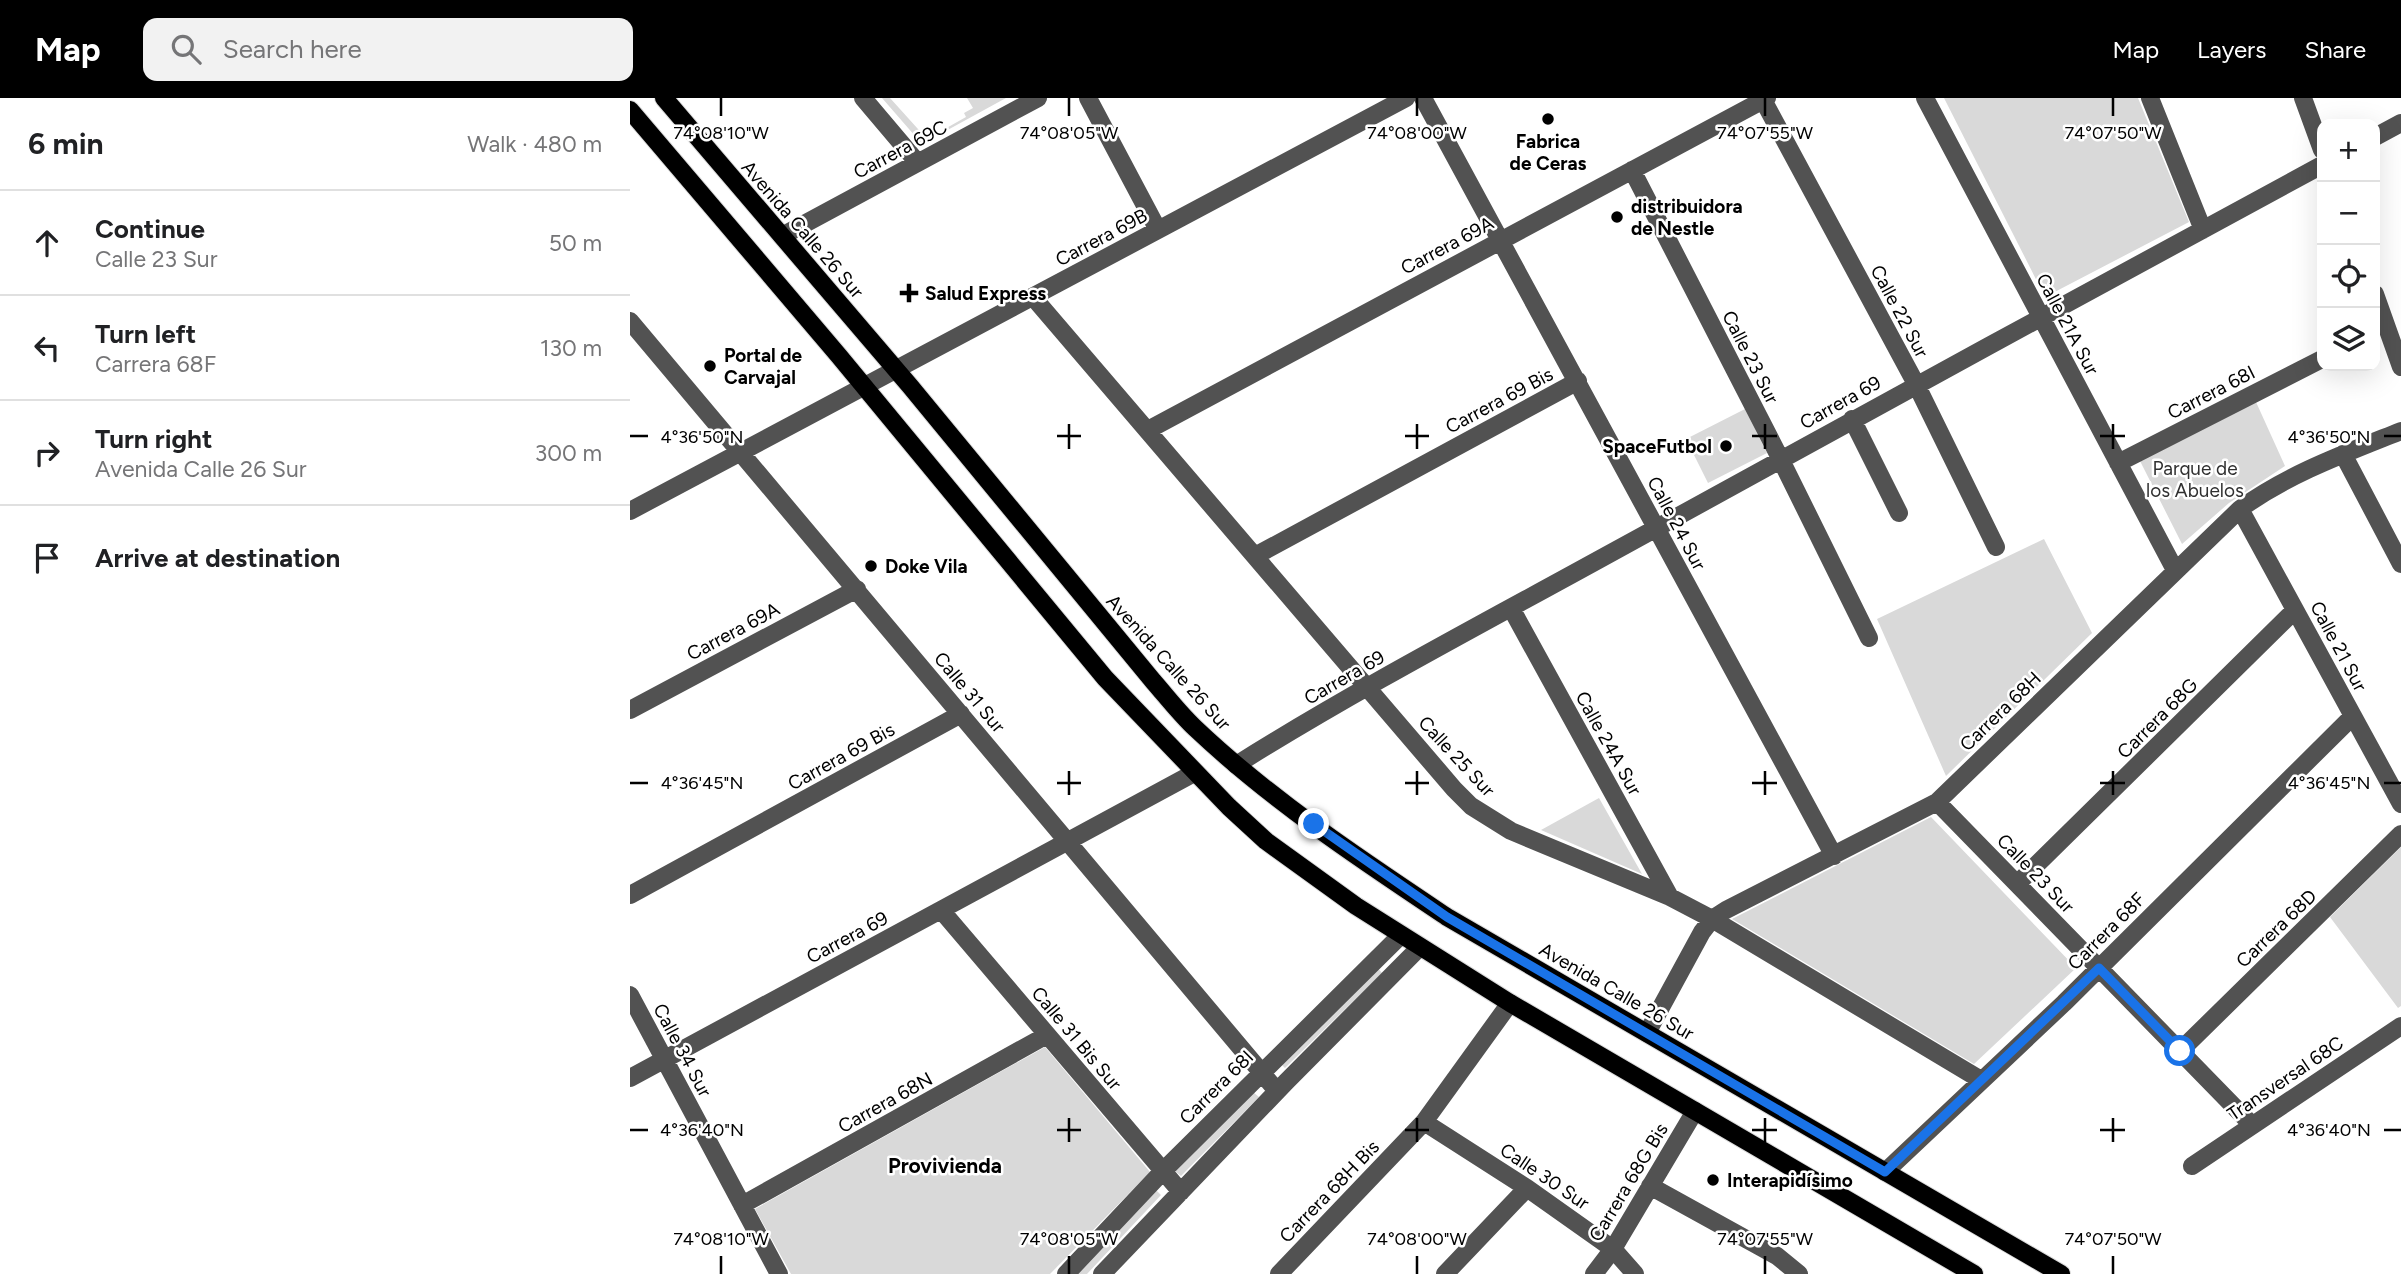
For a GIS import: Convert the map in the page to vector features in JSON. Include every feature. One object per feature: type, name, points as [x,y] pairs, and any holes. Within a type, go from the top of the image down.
[{"type":"main road","name":"Avenida Calle 26 Sur","points":[[664,98],[896,369],[1153,681],[1193,726],[1236,765],[1371,865],[1447,917],[2061,1274]]},
{"type":"main road","points":[[630,110],[839,356],[1105,678],[1194,773],[1266,841],[1356,906],[1510,1003],[1972,1273]]},
{"type":"street","points":[[863,98],[918,163]]},
{"type":"street","name":"Carrera 69C","points":[[782,236],[1038,98]]},
{"type":"street","points":[[1088,98],[1158,230]]},
{"type":"street","name":"Carrera 69B","points":[[630,511],[1406,98]]},
{"type":"street","name":"Calle 24 Sur","points":[[1423,98],[1834,856]]},
{"type":"street","name":"Calle 21A Sur","points":[[1925,98],[2175,570]]},
{"type":"street","points":[[2150,98],[2203,230]]},
{"type":"street","points":[[2303,98],[2317,136]]},
{"type":"street","name":"Carrera 69A","points":[[1148,430],[1764,99]]},
{"type":"street","name":"Calle 22 Sur","points":[[1764,99],[1916,384],[1996,547]]},
{"type":"street","points":[[2380,134],[2401,123]]},
{"type":"street","name":"Carrera 69","points":[[1236,765],[1367,688],[1655,528],[2317,167]]},
{"type":"street","name":"Calle 23 Sur","points":[[1632,170],[1869,638]]},
{"type":"street","name":"Calle 25 Sur","points":[[1033,297],[1454,789],[1493,821],[1670,897],[1712,919],[1982,1080]]},
{"type":"street","points":[[2377,308],[2381,329],[2401,367]]},
{"type":"street","name":"Calle 31 Sur","points":[[631,322],[1277,1091]]},
{"type":"street","name":"Carrera 68I","points":[[2118,463],[2317,362]]},
{"type":"street","name":"Carrera 69 Bis","points":[[1255,556],[1578,381]]},
{"type":"street","points":[[1852,419],[1899,513]]},
{"type":"street","name":"Carrera 68H","points":[[1647,1033],[1702,932],[1712,919],[1937,802],[2240,509],[2271,488],[2401,430]]},
{"type":"street","points":[[2343,454],[2400,560]]},
{"type":"street","name":"Calle 21 Sur","points":[[2240,509],[2401,804]]},
{"type":"street","name":"Carrera 69A","points":[[630,710],[856,589]]},
{"type":"street","name":"Calle 24A Sur","points":[[1511,608],[1670,897]]},
{"type":"street","name":"Carrera 68G","points":[[2017,884],[2295,610]]},
{"type":"street","name":"Carrera 69 Bis","points":[[630,895],[961,715]]},
{"type":"street","name":"Carrera 68F","points":[[1885,1172],[2099,968],[2353,716]]},
{"type":"street","name":"Carrera 69","points":[[630,1078],[1194,773]]},
{"type":"street","name":"Calle 23 Sur","points":[[1937,802],[2252,1125]]},
{"type":"street","name":"Carrera 68D","points":[[2180,1051],[2401,834]]},
{"type":"street","name":"Calle 31 Bis Sur","points":[[941,910],[1181,1192]]},
{"type":"street","name":"Carrera 68I","points":[[1066,1274],[1163,1171],[1401,935]]},
{"type":"street","points":[[1102,1274],[1277,1091],[1420,947]]},
{"type":"street","name":"Calle 34 Sur","points":[[630,995],[779,1274]]},
{"type":"street","name":"Carrera 68H Bis","points":[[1279,1274],[1424,1122],[1510,1003]]},
{"type":"street","name":"Transversal 68C","points":[[2192,1166],[2401,1026]]},
{"type":"street","name":"Carrera 68N","points":[[742,1205],[1047,1035]]},
{"type":"street","name":"Carrera 68G Bis","points":[[1594,1274],[1613,1249],[1695,1111]]},
{"type":"street","name":"Calle 30 Sur","points":[[1424,1122],[1527,1188],[1613,1249],[1635,1274]]},
{"type":"street","points":[[1650,1186],[1777,1256],[1799,1274]]},
{"type":"street","points":[[1445,1274],[1527,1188]]},
{"type":"green space","points":[[882,98],[890,98],[927,139],[966,117],[964,113],[973,108],[967,98],[1006,98],[922,144]]},
{"type":"green space","points":[[1944,98],[2138,98],[2189,222],[2045,297]]},
{"type":"green space","name":"Parque de los Abuelos","points":[[2256,402],[2285,466],[2229,503],[2182,544],[2140,461]]},
{"type":"green space","name":"SpaceFutbol","points":[[1745,409],[1767,453],[1708,483],[1686,439]]},
{"type":"green space","points":[[2044,539],[2092,633],[1946,776],[1877,619]]},
{"type":"green space","points":[[1599,798],[1642,874],[1541,830]]},
{"type":"green space","points":[[1931,817],[2076,968],[1974,1064],[1732,919]]},
{"type":"green space","points":[[2401,847],[2401,1006],[2398,1008],[2330,917]]},
{"type":"green space","points":[[1377,967],[1382,973],[1285,1068],[1280,1063]]},
{"type":"green space","points":[[1045,1047],[1150,1172],[1050,1274],[791,1274],[755,1209]]},
{"type":"green space","points":[[1253,1092],[1259,1097],[1181,1176],[1175,1171]]},
{"type":"green space","points":[[1155,1189],[1161,1195],[1087,1274],[1075,1274]]},
{"type":"place","name":"Fabrica de Ceras","points":[[1548,119]]},
{"type":"place","name":"distribuidora de Nestle","points":[[1617,217]]},
{"type":"place","name":"Salud Express","points":[[909,293]]},
{"type":"place","name":"Portal de Carvajal","points":[[710,366]]},
{"type":"place","name":"SpaceFutbol","points":[[1726,446]]},
{"type":"place","name":"Doke Vila","points":[[871,566]]},
{"type":"place","name":"Interapidísimo","points":[[1713,1180]]},
{"type":"district","name":"Provivienda","points":[[945,1166]]},
{"type":"route","points":[[1314,824],[1447,917],[1885,1172],[2099,968],[2180,1051]]}]
